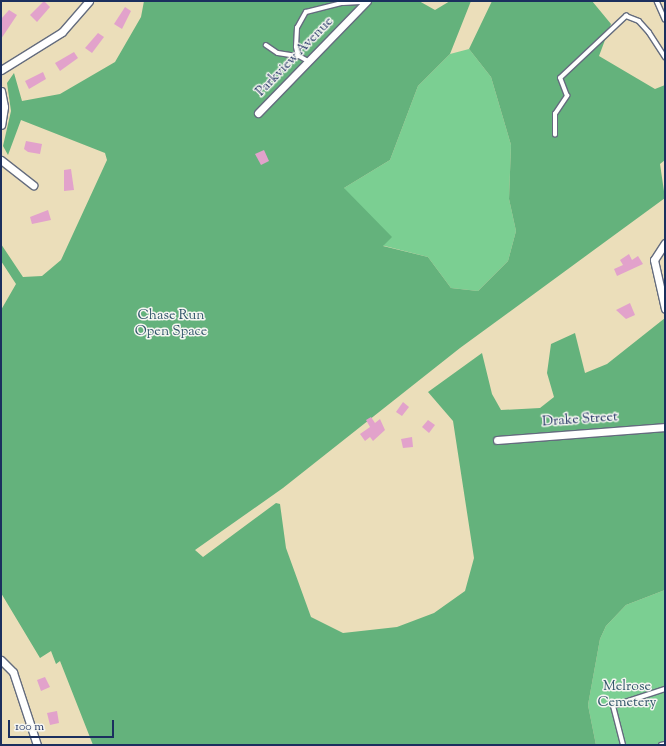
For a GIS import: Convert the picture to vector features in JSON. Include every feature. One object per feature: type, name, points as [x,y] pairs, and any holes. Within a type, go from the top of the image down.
[{"type":"street","points":[[1,70],[62,32],[89,1]]},
{"type":"street","name":"Parkview Avenue","points":[[258,113],[367,2]]},
{"type":"street","points":[[1,91],[4,106],[1,125]]},
{"type":"street","points":[[1,160],[33,185]]},
{"type":"street","points":[[665,243],[654,260],[665,309]]},
{"type":"street","name":"Drake Street","points":[[497,440],[665,427]]},
{"type":"street","points":[[1,660],[13,672],[37,745]]},
{"type":"lane","points":[[657,1],[665,19]]},
{"type":"lane","points":[[298,56],[297,28],[306,12],[343,2],[367,2]]},
{"type":"lane","points":[[555,135],[555,114],[567,96],[560,78],[626,16],[639,21],[649,32],[665,58]]},
{"type":"lane","points":[[266,45],[278,53],[298,56],[309,62]]},
{"type":"lane","points":[[623,745],[613,706],[665,689]]},
{"type":"green space","name":"Chase Run Open Space","points":[[144,1],[419,1],[435,10],[450,1],[471,1],[450,54],[418,86],[390,160],[344,188],[392,237],[383,246],[428,257],[451,288],[478,291],[508,261],[516,231],[509,199],[511,145],[491,77],[469,49],[492,1],[592,1],[611,24],[599,56],[655,89],[665,85],[665,160],[660,164],[665,198],[460,348],[283,488],[195,550],[203,557],[276,503],[280,504],[286,548],[311,617],[343,633],[397,627],[434,613],[465,591],[474,558],[453,421],[428,392],[482,353],[492,394],[501,410],[540,408],[554,397],[547,373],[551,344],[575,333],[585,373],[607,364],[665,318],[665,590],[626,605],[606,626],[600,639],[588,705],[596,745],[93,745],[60,661],[56,664],[51,651],[40,658],[1,593],[1,310],[16,284],[1,261],[1,244],[23,277],[42,276],[61,260],[107,160],[105,153],[21,120],[8,155],[3,146],[11,111],[7,83],[14,73],[22,101],[60,94],[115,62],[141,17]]},
{"type":"green space","points":[[469,49],[491,77],[511,145],[509,199],[516,231],[508,261],[478,291],[451,288],[428,257],[365,241],[344,188],[390,160],[418,86],[450,54]]},
{"type":"green space","name":"Melrose Cemetery","points":[[665,590],[665,745],[596,745],[588,705],[600,639],[606,626],[626,605]]},
{"type":"building","points":[[44,1],[50,7],[37,22],[30,15]]},
{"type":"building","points":[[125,7],[131,11],[122,29],[114,24]]},
{"type":"building","points":[[9,10],[17,15],[1,39],[1,19]]},
{"type":"building","points":[[98,33],[104,37],[92,53],[85,48]]},
{"type":"building","points":[[74,52],[78,58],[60,71],[55,63]]},
{"type":"building","points":[[43,72],[46,79],[29,89],[25,81]]},
{"type":"building","points":[[26,141],[42,144],[40,154],[28,152],[24,149]]},
{"type":"building","points":[[264,150],[269,161],[261,165],[255,154]]},
{"type":"building","points":[[71,169],[74,190],[64,191],[64,170]]},
{"type":"building","points":[[48,210],[51,220],[32,224],[30,217]]},
{"type":"building","points":[[629,254],[632,260],[638,256],[643,264],[617,276],[614,269],[623,265],[620,260]]},
{"type":"building","points":[[630,303],[635,315],[626,319],[616,310]]},
{"type":"building","points":[[403,402],[409,407],[402,416],[396,412]]},
{"type":"building","points":[[371,417],[375,423],[380,419],[385,430],[373,441],[370,437],[365,441],[360,434],[370,427],[366,420]]},
{"type":"building","points":[[428,420],[435,425],[429,433],[422,427]]},
{"type":"building","points":[[412,437],[413,447],[403,448],[401,439]]},
{"type":"building","points":[[45,677],[50,687],[41,691],[37,680]]},
{"type":"building","points":[[57,711],[59,723],[50,725],[47,713]]}]
